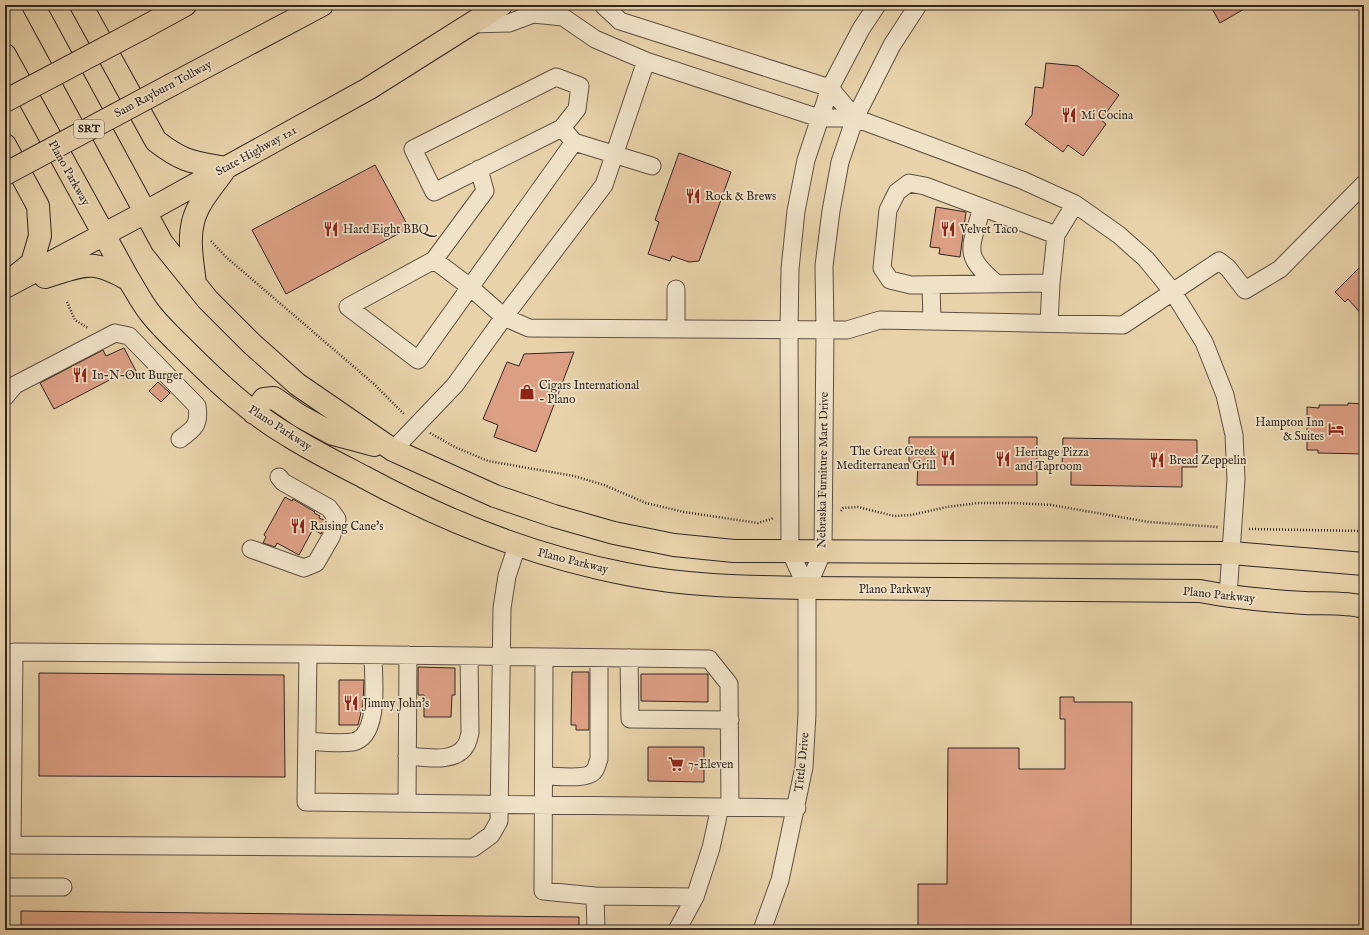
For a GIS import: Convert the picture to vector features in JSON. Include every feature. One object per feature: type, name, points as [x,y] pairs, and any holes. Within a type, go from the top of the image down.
[{"type":"main road","points":[[34,5],[144,213],[162,243],[195,284],[208,300],[252,344],[297,384],[393,450]]},
{"type":"main road","points":[[81,5],[156,141],[175,156],[188,162],[226,168],[203,201],[193,222],[192,242],[195,284]]},
{"type":"main road","points":[[5,101],[185,5]]},
{"type":"main road","name":"Sam Rayburn Tollway","points":[[5,174],[322,5]]},
{"type":"main road","name":"State Highway 121","points":[[5,287],[144,213],[368,89],[501,5]]},
{"type":"main road","name":"Plano Parkway","points":[[5,55],[103,235],[150,313],[214,380],[254,412],[289,436],[436,514],[517,546],[570,562],[626,574],[688,583],[749,587],[808,588],[1200,591],[1228,596],[1306,603],[1355,604],[1364,607]]},
{"type":"main road","points":[[5,145],[38,206],[40,236],[32,263],[5,287]]},
{"type":"main road","points":[[5,287],[81,266],[99,266],[110,269],[129,280]]},
{"type":"main road","points":[[254,412],[264,399],[274,398],[300,416],[333,434],[393,450],[495,496],[554,516],[614,533],[681,546],[734,551],[1231,553],[1364,564]]},
{"type":"street","points":[[603,5],[620,21],[830,88],[856,118]]},
{"type":"street","points":[[808,588],[790,551],[790,269],[796,211],[806,160],[830,88],[861,29],[877,5]]},
{"type":"street","name":"Nebraska Furniture Mart Drive","points":[[808,588],[823,551],[825,330],[824,266],[830,211],[840,162],[856,118],[892,45],[918,5]]},
{"type":"street","points":[[471,24],[509,23],[533,14],[563,17],[595,39],[646,61],[819,118],[856,118],[1022,180],[1075,204],[1119,235],[1146,259],[1173,292],[1204,342],[1225,395],[1234,435],[1236,479],[1228,596]]},
{"type":"street","points":[[393,450],[455,385],[504,317],[604,185],[646,61]]},
{"type":"street","points":[[556,77],[580,86],[577,109],[562,128],[434,192],[413,149],[556,77]]},
{"type":"street","points":[[562,128],[574,142],[652,166]]},
{"type":"street","points":[[479,169],[485,191],[434,260],[348,308],[418,360],[574,142]]},
{"type":"street","points":[[1051,283],[910,285],[890,280],[882,268],[888,210],[897,192],[909,183],[925,186],[1056,235]]},
{"type":"street","points":[[434,260],[470,287],[504,317],[529,328],[846,330],[880,320],[1122,325],[1218,261],[1228,268],[1245,290],[1280,269],[1364,184]]},
{"type":"street","points":[[1049,323],[1056,235],[1075,204]]},
{"type":"street","points":[[982,207],[972,245],[972,258],[979,269],[997,284]]},
{"type":"street","points":[[931,284],[932,321]]},
{"type":"street","points":[[676,289],[676,328]]},
{"type":"street","points":[[5,397],[15,385],[115,333],[129,336],[197,406],[198,417],[194,430],[180,439]]},
{"type":"street","points":[[251,550],[304,568],[316,563],[331,537],[337,519],[329,508],[283,482],[279,477]]},
{"type":"street","points":[[517,546],[507,576],[502,608],[500,656],[499,821],[491,835],[473,848],[9,849],[14,652],[408,655],[500,656],[544,658],[709,659],[729,684],[730,720],[725,807],[696,896],[677,930]]},
{"type":"street","name":"Tittle Drive","points":[[762,930],[780,880],[797,808],[804,767],[807,714],[808,588]]},
{"type":"street","points":[[308,654],[306,802],[797,808]]},
{"type":"street","points":[[307,741],[353,742],[362,738],[369,730],[372,719],[373,655]]},
{"type":"street","points":[[407,803],[408,655]]},
{"type":"street","points":[[407,756],[448,757],[460,752],[466,745],[470,733],[469,656]]},
{"type":"street","points":[[544,658],[544,892],[595,896],[696,896]]},
{"type":"street","points":[[544,776],[584,776],[591,775],[596,770],[599,759],[599,658]]},
{"type":"street","points":[[629,658],[630,719],[730,720]]},
{"type":"street","points":[[5,887],[63,887]]},
{"type":"street","points":[[595,896],[596,930]]},
{"type":"path","points":[[207,238],[226,257],[374,384],[405,416],[455,448],[488,461],[574,476],[604,485],[646,502],[684,512],[758,523],[777,518],[790,517]]},
{"type":"path","points":[[67,302],[75,320],[87,327],[95,343]]},
{"type":"path","points":[[824,515],[838,515],[843,508],[858,507],[894,516],[912,515],[947,507],[978,503],[1015,503],[1051,505],[1149,522],[1233,528],[1364,530]]},
{"type":"building","points":[[1210,5],[1251,5],[1220,23]]},
{"type":"building","name":"Mi Cocina","points":[[1046,63],[1078,66],[1119,95],[1101,120],[1106,124],[1083,156],[1068,145],[1063,152],[1025,124],[1032,115],[1035,87],[1043,88]]},
{"type":"building","name":"Rock & Brews","points":[[679,153],[731,172],[699,261],[689,262],[672,256],[670,261],[648,254],[659,222],[655,220]]},
{"type":"building","name":"Hard Eight BBQ","points":[[375,165],[409,228],[286,294],[252,230]]},
{"type":"building","name":"Velvet Taco","points":[[936,207],[966,212],[960,257],[939,254],[940,248],[930,247]]},
{"type":"building","points":[[1364,263],[1364,317],[1348,299],[1345,302],[1335,292]]},
{"type":"building","name":"In-N-Out Burger","points":[[124,348],[136,371],[123,378],[121,374],[54,409],[40,383],[103,350],[106,356]]},
{"type":"building","name":"Cigars International - Plano","points":[[574,352],[536,452],[494,437],[498,425],[483,419],[507,362],[519,366],[524,354]]},
{"type":"building","points":[[158,382],[170,393],[161,402],[149,391]]},
{"type":"building","name":"Hampton Inn & Suites","points":[[1348,403],[1364,404],[1364,454],[1318,453],[1318,450],[1307,450],[1307,407],[1319,408],[1319,405],[1348,405]]},
{"type":"building","points":[[909,437],[1037,437],[1037,485],[917,485],[918,463],[909,463]]},
{"type":"building","points":[[1063,438],[1197,440],[1197,467],[1182,467],[1182,487],[1071,485],[1071,465],[1062,465]]},
{"type":"building","name":"Raising Cane's","points":[[285,497],[292,501],[293,499],[315,512],[314,513],[320,516],[319,518],[326,521],[321,534],[313,529],[299,555],[277,543],[275,547],[263,543],[266,537],[264,535]]},
{"type":"building","points":[[418,667],[455,668],[455,695],[452,695],[451,717],[424,717],[424,695],[418,695]]},
{"type":"building","points":[[572,672],[589,672],[589,730],[576,730],[576,725],[571,725]]},
{"type":"building","points":[[39,673],[284,675],[285,777],[39,776]]},
{"type":"building","points":[[641,674],[708,674],[708,702],[641,701]]},
{"type":"building","name":"Jimmy John's","points":[[339,680],[364,680],[363,704],[358,725],[339,725]]},
{"type":"building","points":[[1060,697],[1074,697],[1074,702],[1132,702],[1131,930],[918,930],[918,884],[947,884],[948,748],[1019,748],[1019,769],[1065,769],[1065,719],[1060,719]]},
{"type":"building","name":"7-Eleven","points":[[648,747],[704,747],[704,782],[648,781]]},
{"type":"building","points":[[21,911],[579,917],[579,930],[21,930]]},
{"type":"place","name":"Mi Cocina","points":[[1069,115]]},
{"type":"place","name":"Rock & Brews","points":[[693,196]]},
{"type":"place","name":"Hard Eight BBQ","points":[[331,229]]},
{"type":"place","name":"Velvet Taco","points":[[948,229]]},
{"type":"place","name":"In-N-Out Burger","points":[[80,375]]},
{"type":"place","name":"Cigars International - Plano","points":[[527,392]]},
{"type":"place","name":"Hampton Inn & Suites","points":[[1336,429]]},
{"type":"place","name":"The Great Greek Mediterranean Grill","points":[[948,458]]},
{"type":"place","name":"Heritage Pizza and Taproom","points":[[1003,459]]},
{"type":"place","name":"Bread Zeppelin","points":[[1157,460]]},
{"type":"place","name":"Raising Cane's","points":[[298,526]]},
{"type":"place","name":"Jimmy John's","points":[[351,703]]},
{"type":"place","name":"7-Eleven","points":[[676,764]]}]
